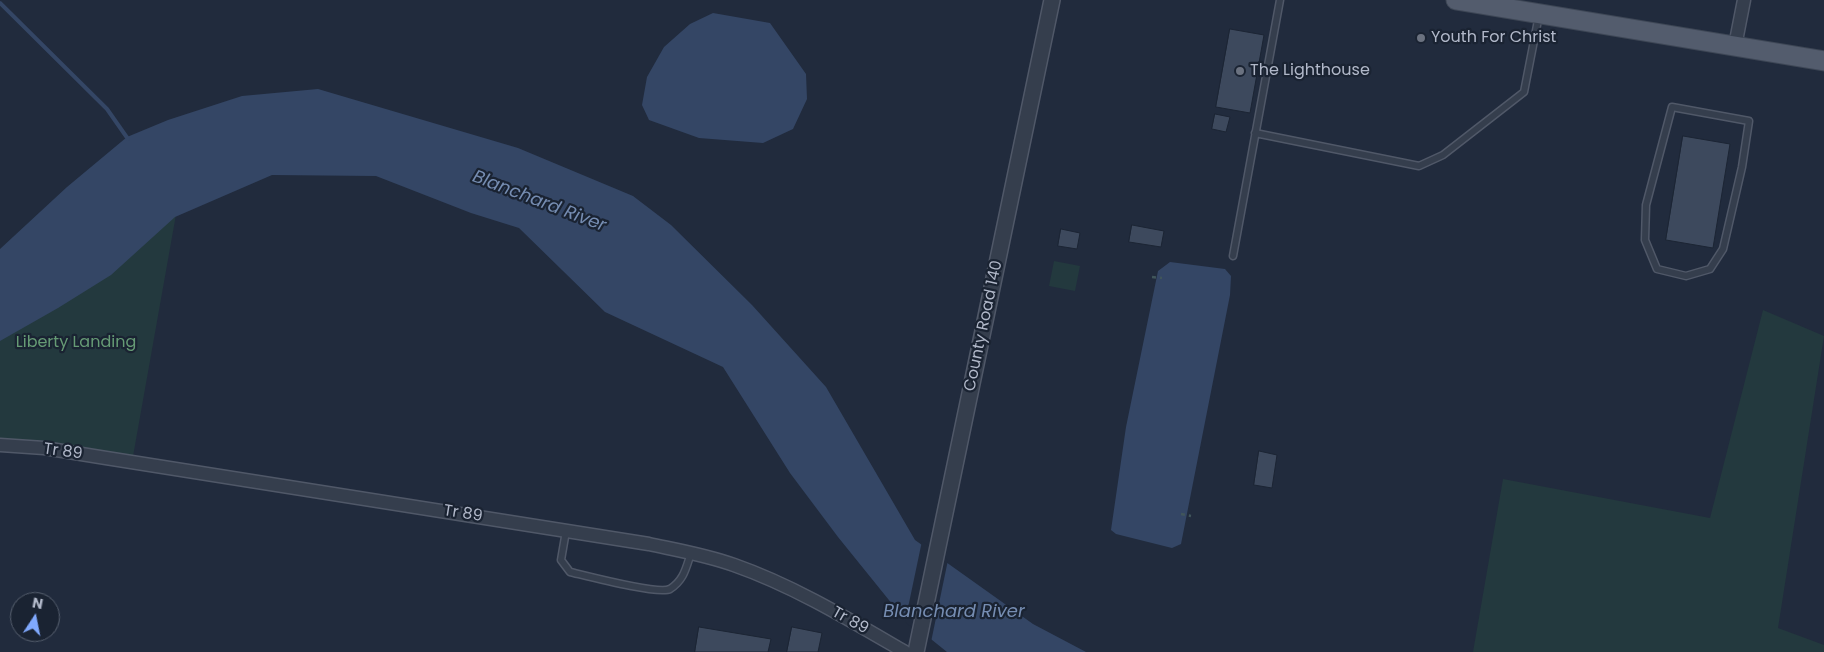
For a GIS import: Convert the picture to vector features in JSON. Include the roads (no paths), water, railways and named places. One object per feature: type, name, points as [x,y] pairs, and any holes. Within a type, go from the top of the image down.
[{"type":"main road","points":[[1456,0],[1824,61]]},
{"type":"street","name":"County Road 140","points":[[917,647],[1052,0]]},
{"type":"street","points":[[1735,46],[1744,0]]},
{"type":"street","name":"Tr 89","points":[[0,445],[97,456],[566,531],[691,553],[735,565],[780,584],[833,611],[905,652]]},
{"type":"lane","points":[[1233,256],[1280,0]]},
{"type":"lane","points":[[1255,133],[1419,166],[1443,155],[1524,92],[1540,14]]},
{"type":"lane","points":[[1672,107],[1749,121],[1742,167],[1723,249],[1710,269],[1686,276],[1657,269],[1645,240],[1646,205],[1672,107]]},
{"type":"lane","points":[[566,531],[561,560],[570,572],[652,590],[668,590],[677,584],[684,576],[691,553]]},
{"type":"water","points":[[713,13],[770,23],[806,74],[807,99],[793,129],[763,143],[699,138],[649,120],[642,105],[647,77],[664,47],[690,24]]},
{"type":"water","name":"Blanchard River","points":[[318,89],[518,148],[633,196],[671,225],[752,305],[826,387],[915,540],[1033,624],[1086,652],[947,652],[901,615],[838,537],[790,473],[723,367],[605,312],[519,228],[471,213],[376,176],[272,175],[175,217],[111,275],[0,341],[0,249],[67,187],[127,137],[168,120],[242,96]]},
{"type":"water","points":[[1170,262],[1225,269],[1231,276],[1230,295],[1181,544],[1172,548],[1116,534],[1111,530],[1126,427],[1158,271]]},
{"type":"waterway","points":[[0,3],[107,109],[128,139]]},
{"type":"place","name":"Youth For Christ","points":[[1421,38]]},
{"type":"place","name":"The Lighthouse","points":[[1240,71]]},
{"type":"park label","name":"Liberty Landing","points":[[76,343]]}]
